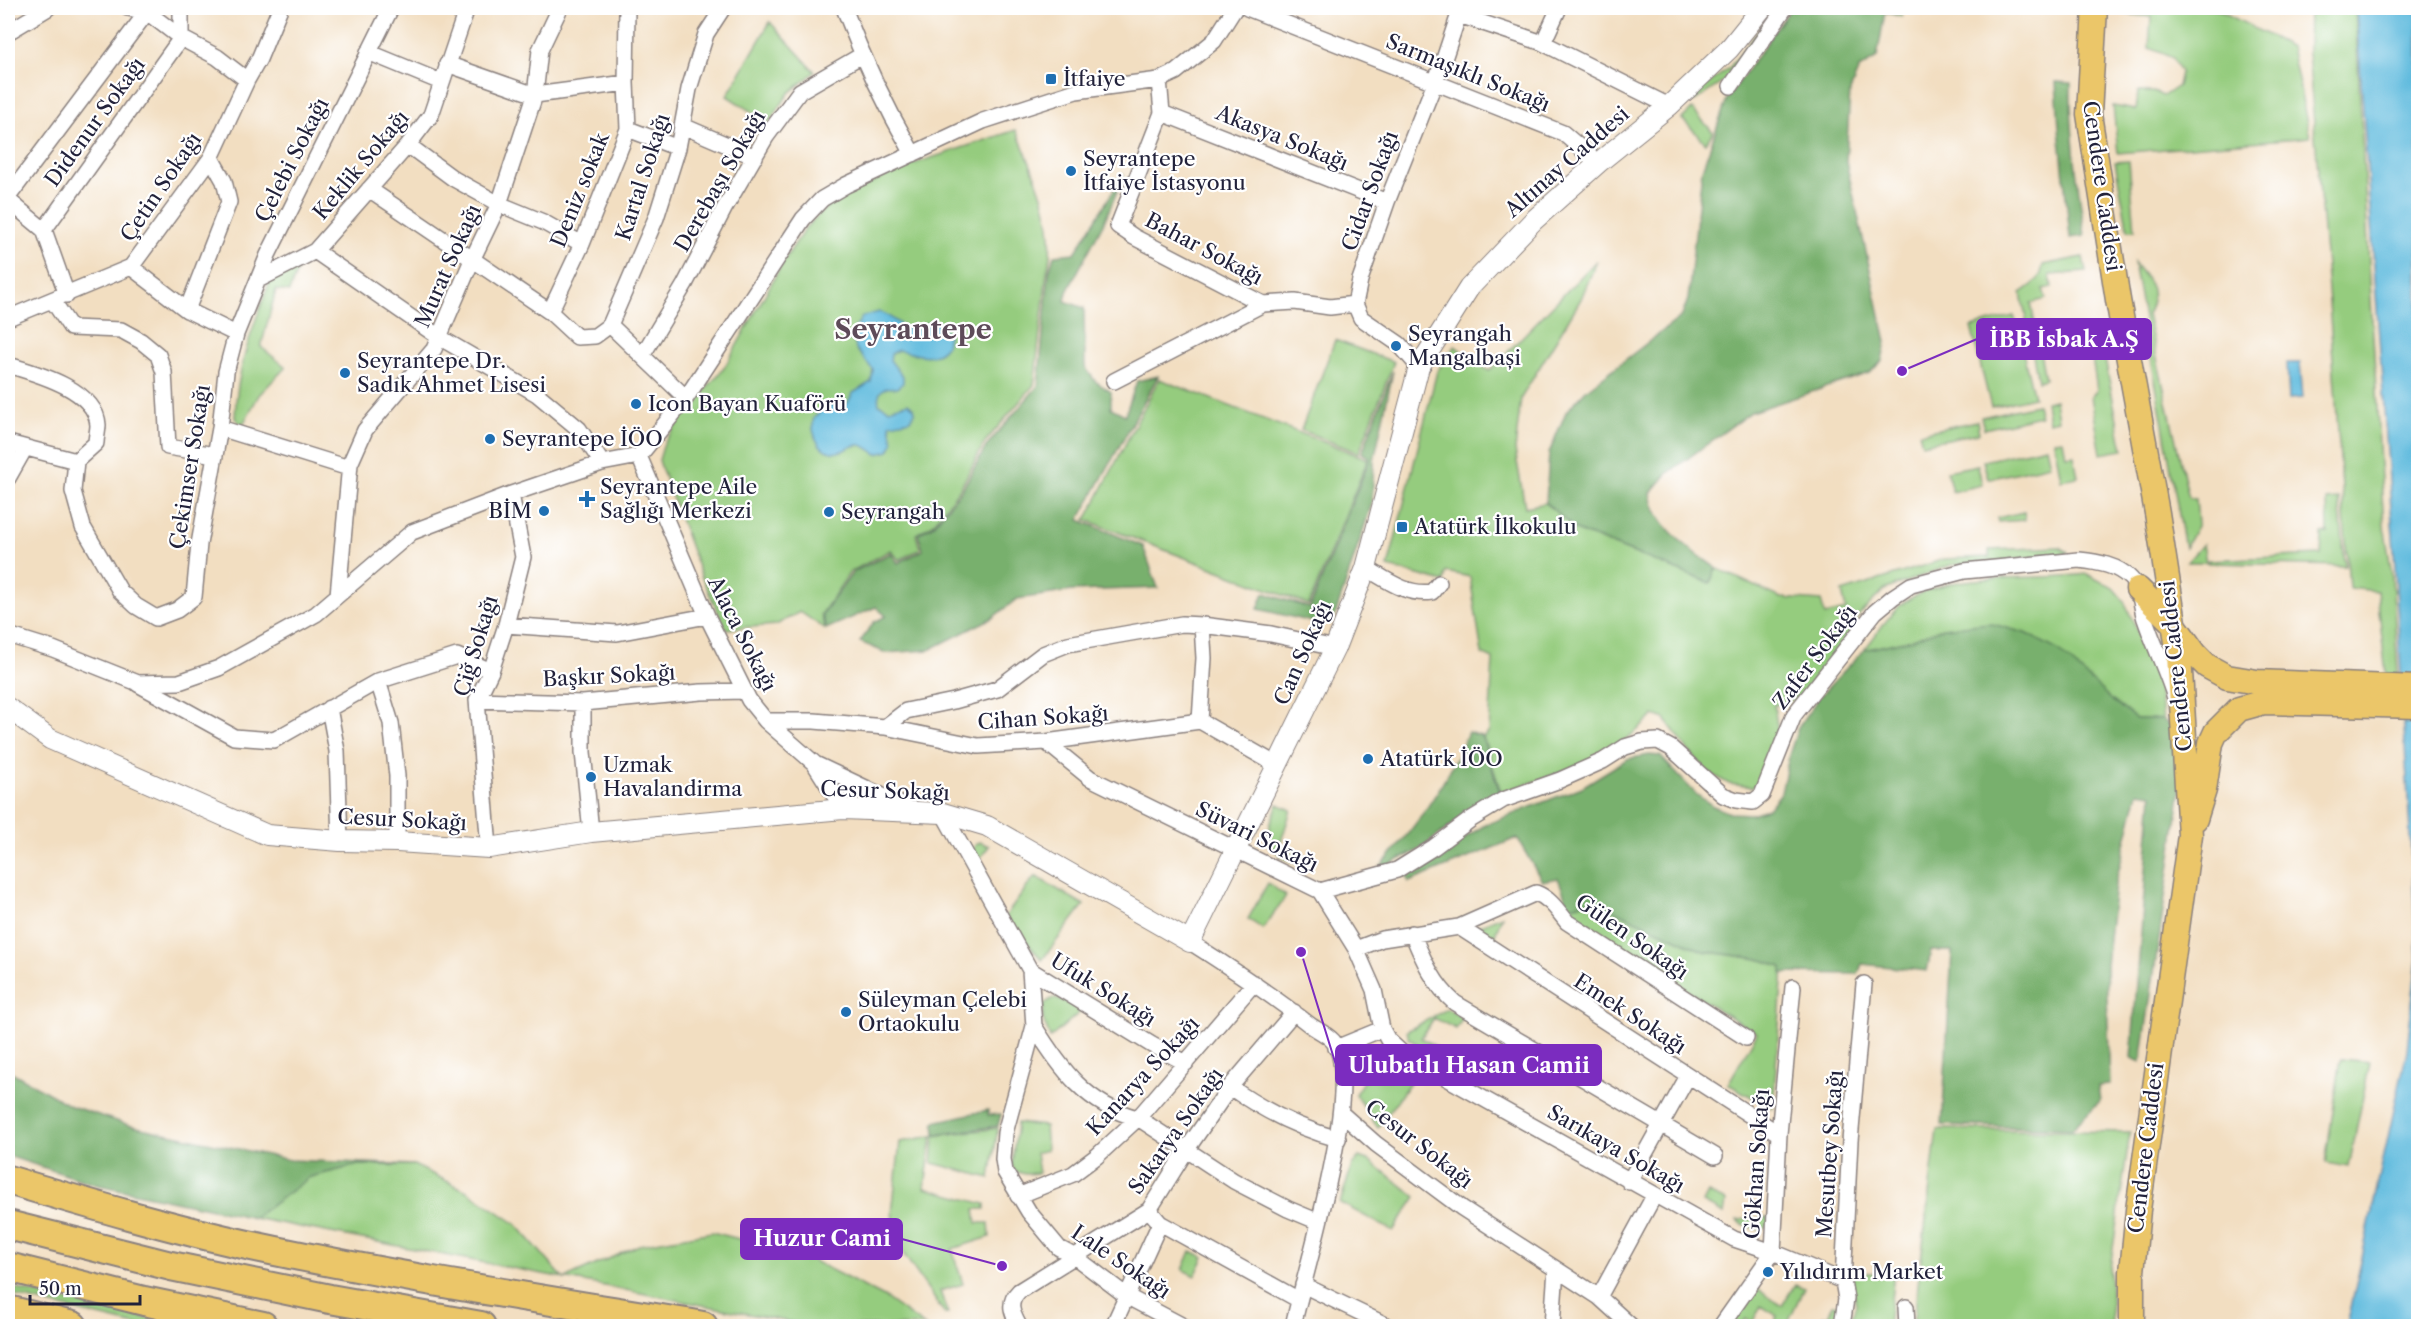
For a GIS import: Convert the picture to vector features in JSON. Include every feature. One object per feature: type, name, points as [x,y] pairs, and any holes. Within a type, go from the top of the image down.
[{"type":"highway","points":[[8,1180],[173,1227],[252,1246],[703,1326]]},
{"type":"highway","points":[[8,1225],[203,1273],[481,1326]]},
{"type":"highway","points":[[8,1267],[144,1301],[263,1326]]},
{"type":"highway","points":[[8,1310],[73,1326]]},
{"type":"main road","name":"Cendere Caddesi","points":[[2095,8],[2089,114],[2118,300],[2158,518],[2172,622],[2179,655],[2190,835],[2159,1044],[2137,1220],[2132,1272],[2132,1326]]},
{"type":"main road","points":[[2138,589],[2172,622],[2195,654],[2207,666],[2261,692],[2418,706]]},
{"type":"main road","points":[[2190,835],[2204,790],[2209,753],[2216,732],[2239,709],[2261,692],[2418,688]]},
{"type":"street","points":[[8,32],[48,8]]},
{"type":"street","points":[[128,8],[147,12],[181,38],[217,57],[247,80]]},
{"type":"street","points":[[181,8],[181,38]]},
{"type":"street","name":"Çetin Sokağı","points":[[8,318],[131,267],[211,158],[247,80],[259,60],[280,8]]},
{"type":"street","name":"Çelebi Sokağı","points":[[236,334],[268,255],[392,8]]},
{"type":"street","name":"Keklik Sokağı","points":[[258,280],[315,251],[408,145],[431,115],[467,8]]},
{"type":"street","name":"Murat Sokağı","points":[[338,595],[349,468],[365,430],[434,349],[499,204],[535,95],[540,50],[560,8]]},
{"type":"street","name":"Deniz sokak","points":[[550,312],[582,244],[628,129],[627,8]]},
{"type":"street","name":"Kartal Sokağı","points":[[610,325],[656,218],[678,148],[689,88],[706,34],[723,8]]},
{"type":"street","points":[[844,8],[862,55],[888,111],[913,154]]},
{"type":"street","points":[[138,684],[179,682],[219,668],[316,614],[412,532],[511,494],[602,463],[639,456],[686,398],[803,219],[822,199],[846,185],[983,121],[1076,91],[1159,80],[1176,72],[1214,41],[1235,8]]},
{"type":"street","name":"Sarmaşıklı Sokağı","points":[[1247,8],[1563,133],[1598,163]]},
{"type":"street","points":[[1543,44],[1559,8]]},
{"type":"street","name":"Altınay Caddesi","points":[[1419,368],[1469,288],[1533,221],[1598,163],[1669,106],[1729,49],[1762,8]]},
{"type":"street","points":[[1731,86],[1785,8]]},
{"type":"street","points":[[1460,11],[1543,44],[1669,106]]},
{"type":"street","name":"Cidar Sokağı","points":[[1355,304],[1360,280],[1387,202],[1460,11]]},
{"type":"street","points":[[147,12],[8,199],[44,230],[60,298],[70,328],[121,330],[141,341],[158,355],[164,372],[168,447],[215,456]]},
{"type":"street","name":"Didenur Sokağı","points":[[44,230],[181,38]]},
{"type":"street","points":[[368,52],[441,82]]},
{"type":"street","name":"Derebaşı Sokağı","points":[[642,356],[686,284],[724,209],[755,156],[800,91],[862,55]]},
{"type":"street","points":[[447,64],[535,95],[626,83]]},
{"type":"street","name":"Bahar Sokağı","points":[[1159,80],[1162,113],[1118,226],[1134,237],[1263,304],[1295,302],[1330,307],[1355,304]]},
{"type":"street","name":"Akasya Sokağı","points":[[1162,113],[1387,202]]},
{"type":"street","points":[[683,126],[755,156]]},
{"type":"street","points":[[628,129],[678,148]]},
{"type":"street","points":[[408,145],[453,179],[499,204],[543,222],[582,244]]},
{"type":"street","points":[[187,310],[229,202],[224,181],[211,158]]},
{"type":"street","points":[[369,189],[550,312],[577,337],[596,336],[610,325],[686,398]]},
{"type":"street","points":[[315,251],[439,337],[537,394],[579,429],[602,463]]},
{"type":"street","points":[[131,267],[187,310],[236,334]]},
{"type":"street","points":[[1114,381],[1263,304]]},
{"type":"street","points":[[1355,304],[1361,318],[1399,344],[1419,368]]},
{"type":"street","name":"Çekimser Sokağı","points":[[76,460],[73,491],[83,527],[120,591],[136,606],[156,618],[177,610],[194,597],[199,544],[220,428],[226,372],[236,334]]},
{"type":"street","points":[[8,365],[34,373],[73,390],[91,405],[98,423],[96,443],[76,460],[8,442]]},
{"type":"street","name":"Can Sokağı","points":[[1190,942],[1335,648],[1366,568],[1419,368]]},
{"type":"street","points":[[220,428],[349,468]]},
{"type":"street","points":[[8,478],[25,448]]},
{"type":"street","name":"Alaca Sokağı","points":[[639,456],[707,616],[744,691],[766,721],[814,763],[843,809]]},
{"type":"street","name":"Çiğ Sokağı","points":[[489,848],[477,700],[491,671],[506,625],[523,557],[511,494]]},
{"type":"street","name":"Zafer Sokağı","points":[[1320,891],[1397,870],[1503,800],[1560,780],[1603,761],[1625,747],[1642,742],[1658,741],[1671,748],[1723,795],[1736,800],[1753,802],[1762,795],[1794,715],[1875,612],[1911,585],[1964,571],[2079,560],[2098,562],[2112,567],[2131,579],[2138,589]]},
{"type":"street","points":[[1366,568],[1404,589],[1420,594],[1432,592],[1439,583]]},
{"type":"street","points":[[2138,589],[2145,618],[2184,728]]},
{"type":"street","points":[[506,625],[617,633],[707,616]]},
{"type":"street","points":[[885,727],[906,711],[997,689],[1042,654],[1068,644],[1182,624],[1271,634],[1335,648]]},
{"type":"street","points":[[1202,625],[1204,658],[1200,721],[1277,765]]},
{"type":"street","points":[[8,635],[53,649],[138,684],[234,737],[274,740],[378,681],[457,656],[491,671]]},
{"type":"street","points":[[378,681],[391,723],[397,776],[397,842]]},
{"type":"street","name":"Başkır Sokağı","points":[[477,700],[583,703],[702,692],[744,691]]},
{"type":"street","points":[[583,703],[583,752],[591,831]]},
{"type":"street","name":"Cesur Sokağı","points":[[8,708],[50,739],[267,835],[489,848],[591,831],[843,809],[943,813],[987,826],[1190,942],[1254,983],[1332,1040],[1336,1048],[1341,1078],[1342,1114],[1376,1144],[1462,1208],[1599,1297],[1631,1326]]},
{"type":"street","points":[[329,708],[337,751],[340,841]]},
{"type":"street","name":"Cihan Sokağı","points":[[766,721],[814,721],[885,727],[978,746],[1046,742],[1171,727],[1200,721]]},
{"type":"street","name":"Süvari Sokağı","points":[[1046,742],[1090,778],[1320,891],[1356,949],[1374,990],[1382,1029]]},
{"type":"street","points":[[814,763],[915,812]]},
{"type":"street","name":"Ufuk Sokağı","points":[[943,813],[1030,970],[1034,1026]]},
{"type":"street","name":"Gülen Sokağı","points":[[1356,949],[1382,939],[1459,927],[1527,895],[1536,893],[1543,895],[1567,922],[1746,1038]]},
{"type":"street","name":"Emek Sokağı","points":[[1459,927],[1779,1134]]},
{"type":"street","points":[[1412,933],[1430,973],[1444,993],[1455,1002],[1715,1156]]},
{"type":"street","name":"Ufuk Sokağı","points":[[1030,970],[1152,1045],[1186,1063]]},
{"type":"street","name":"Kanarya Sokağı","points":[[1018,1196],[1073,1174],[1097,1156],[1138,1118],[1254,983]]},
{"type":"street","name":"Mesutbey Sokağı","points":[[1842,1326],[1846,1299],[1843,1281],[1850,1141],[1864,984]]},
{"type":"street","name":"Gökhan Sokağı","points":[[1721,1326],[1773,1252],[1779,1134],[1792,987]]},
{"type":"street","name":"Sakarya Sokağı","points":[[1019,1326],[1012,1312],[1013,1297],[1019,1291],[1149,1210],[1187,1149],[1230,1087],[1294,1012]]},
{"type":"street","points":[[1034,1026],[1070,1078],[1087,1093],[1122,1114],[1138,1118],[1251,1190],[1319,1222]]},
{"type":"street","name":"Lale Sokağı","points":[[1034,1026],[1005,1133],[1003,1159],[1005,1172],[1018,1196],[1059,1248],[1074,1256],[1128,1297],[1183,1326]]},
{"type":"street","points":[[1336,1048],[1382,1029]]},
{"type":"street","name":"Sarıkaya Sokağı","points":[[1382,1029],[1388,1040],[1402,1053],[1583,1153],[1654,1196],[1734,1239],[1773,1252],[1843,1281]]},
{"type":"street","points":[[1629,1182],[1688,1076]]},
{"type":"street","points":[[1230,1087],[1284,1120],[1315,1133],[1338,1138]]},
{"type":"street","points":[[1293,1326],[1319,1222],[1342,1114]]},
{"type":"street","points":[[1599,1297],[1654,1196]]},
{"type":"street","points":[[1149,1210],[1160,1223],[1301,1292],[1388,1326]]},
{"type":"street","name":"Sakarya Sokağı","points":[[1113,1326],[1160,1223]]},
{"type":"street","points":[[1552,1326],[1556,1269]]},
{"type":"street","points":[[1906,1307],[1907,1326]]},
{"type":"green space","points":[[1776,8],[1732,76],[1693,102],[1689,99],[1729,68]]},
{"type":"green space","points":[[1791,8],[1903,8],[1902,17],[1885,12],[1877,58],[1859,69],[1850,91],[1846,162],[1886,342],[1882,361],[1869,373],[1751,412],[1668,473],[1651,493],[1654,505],[1666,527],[1685,545],[1716,568],[1710,583],[1576,530],[1546,503],[1549,453],[1566,412],[1586,390],[1682,316],[1688,299],[1702,170],[1727,99]]},
{"type":"green space","points":[[2117,8],[2215,8],[2291,47],[2310,137],[2118,153],[2113,106],[2136,110],[2138,92],[2153,92],[2163,96],[2178,86],[2181,72],[2173,58],[2149,48],[2151,17],[2117,13]]},
{"type":"green space","points":[[2309,8],[2355,8],[2380,464],[2384,525],[2392,575],[2398,674],[2386,676],[2377,591],[2349,588],[2329,302],[2308,52]]},
{"type":"green space","points":[[770,22],[815,72],[789,93],[769,123],[727,96]]},
{"type":"green space","points":[[2056,82],[2071,83],[2073,140],[2085,236],[2070,238]]},
{"type":"green space","points":[[1692,109],[1713,132],[1706,143],[1682,119]]},
{"type":"green space","points":[[1016,130],[1037,181],[1048,218],[1050,236],[1050,254],[1034,385],[985,442],[961,487],[933,524],[916,534],[920,549],[899,560],[891,550],[850,572],[821,615],[825,629],[800,612],[776,625],[726,629],[702,578],[662,470],[659,460],[664,443],[680,419],[724,368],[785,259],[806,227],[833,201],[904,167]]},
{"type":"green space","points":[[2129,161],[2135,230],[2128,230],[2115,162]]},
{"type":"green space","points":[[1123,175],[1104,222],[1067,292],[1065,301],[1084,308],[1085,367],[1095,381],[1111,392],[1111,408],[1125,415],[1137,381],[1158,376],[1079,520],[1143,546],[1158,588],[1072,591],[1017,599],[992,618],[929,650],[886,653],[860,642],[874,622],[886,616],[876,607],[826,629],[822,615],[853,572],[891,553],[898,563],[923,550],[918,534],[934,525],[963,488],[987,445],[1038,386],[1049,272],[1054,255],[1075,253]]},
{"type":"green space","points":[[2083,257],[2086,272],[2050,275],[2052,287],[2043,289],[2046,299],[2031,303],[2045,379],[2038,381],[2021,293],[2036,282],[2043,265]]},
{"type":"green space","points":[[1597,260],[1581,299],[1521,398],[1515,450],[1525,507],[1546,503],[1576,530],[1710,583],[1716,568],[1781,598],[1821,601],[1825,615],[1846,610],[1842,592],[1944,559],[1989,557],[1989,550],[2060,547],[2068,552],[1951,565],[1884,590],[1857,617],[1857,623],[1802,694],[1786,704],[1774,705],[1779,739],[1762,779],[1752,787],[1729,784],[1708,772],[1687,749],[1665,719],[1654,715],[1638,730],[1602,754],[1563,772],[1501,792],[1483,737],[1489,732],[1493,659],[1482,654],[1470,577],[1446,572],[1444,582],[1388,567],[1437,371],[1455,346],[1489,371]]},
{"type":"green space","points":[[2134,263],[2151,287],[2151,306],[2147,315],[2189,498],[2196,499],[2198,524],[2185,548]]},
{"type":"green space","points":[[300,264],[289,292],[276,290],[261,347],[286,367],[259,395],[242,426],[235,418],[236,400],[242,364],[258,312],[271,278]]},
{"type":"green space","points":[[2014,316],[2034,397],[1991,407],[1971,327]]},
{"type":"green space","points":[[1335,340],[1394,362],[1359,453],[1301,430]]},
{"type":"green space","points":[[2104,354],[2123,450],[2101,454],[2091,397],[2097,390],[2092,357]]},
{"type":"green space","points":[[1393,371],[1374,460],[1372,503],[1334,619],[1321,624],[1258,609],[1264,593],[1310,608],[1370,458],[1362,453]]},
{"type":"green space","points":[[1159,379],[1368,459],[1309,605],[1086,520]]},
{"type":"green space","points":[[2055,400],[2058,420],[2049,422],[2046,402]]},
{"type":"green space","points":[[2037,405],[2040,416],[1984,429],[1981,417]]},
{"type":"green space","points":[[1977,421],[1979,433],[1922,444],[1919,433]]},
{"type":"green space","points":[[2063,440],[2066,456],[2074,455],[2078,477],[2061,480],[2054,441]]},
{"type":"green space","points":[[2046,447],[2050,465],[1988,479],[1983,461]]},
{"type":"green space","points":[[1978,465],[1982,485],[1952,492],[1947,471]]},
{"type":"green space","points":[[2339,499],[2345,566],[2208,563],[2208,560],[2321,555],[2322,534],[2328,533],[2327,500]]},
{"type":"green space","points":[[2024,512],[2025,520],[1998,522],[1997,518]]},
{"type":"green space","points":[[2203,544],[2206,562],[2187,562]]},
{"type":"green space","points":[[2087,574],[2113,588],[2124,601],[2156,674],[2163,719],[2136,719],[2114,702],[1943,628],[1913,639],[1864,650],[1897,608],[1922,593],[1944,585],[1992,578]]},
{"type":"green space","points":[[1989,623],[2025,633],[2058,650],[2114,702],[2136,719],[2163,719],[2172,729],[2181,788],[2141,1062],[2131,1058],[2152,794],[2138,792],[2115,885],[2106,965],[2110,1085],[2098,1086],[2100,1101],[2072,1129],[1942,1125],[1952,951],[1931,951],[1927,971],[1862,964],[1858,974],[1782,973],[1782,967],[1759,959],[1703,951],[1591,900],[1569,907],[1558,878],[1542,881],[1517,838],[1409,882],[1406,875],[1485,825],[1582,787],[1627,759],[1649,755],[1660,756],[1696,794],[1713,806],[1730,813],[1751,814],[1768,809],[1781,793],[1798,728],[1819,697],[1864,650],[1913,639],[1943,628]]},
{"type":"green space","points":[[1468,732],[1482,736],[1500,793],[1477,806],[1419,850],[1380,867],[1430,803],[1451,769]]},
{"type":"green space","points":[[1278,804],[1291,810],[1279,848],[1305,858],[1302,864],[1285,859],[1268,844],[1270,824]]},
{"type":"green space","points":[[980,842],[989,846],[976,864],[971,851]]},
{"type":"green space","points":[[1035,876],[1084,905],[1042,960],[1005,917]]},
{"type":"green space","points":[[1268,883],[1286,896],[1263,929],[1248,919]]},
{"type":"green space","points":[[1591,900],[1703,951],[1759,959],[1783,967],[1773,1109],[1728,1084],[1757,1033],[1567,911],[1569,907]]},
{"type":"green space","points":[[1502,916],[1492,942],[1474,933],[1476,927]]},
{"type":"green space","points":[[1053,998],[1068,1002],[1081,1011],[1050,1038],[1043,1019],[1044,1004]]},
{"type":"green space","points":[[1447,1009],[1463,1018],[1456,1029],[1434,1018],[1421,1038],[1443,1051],[1439,1058],[1409,1039],[1407,1031]]},
{"type":"green space","points":[[2341,1059],[2370,1062],[2349,1167],[2325,1163]]},
{"type":"green space","points":[[1376,1062],[1411,1081],[1378,1128],[1355,1094]]},
{"type":"green space","points":[[8,1070],[71,1106],[132,1126],[290,1160],[414,1165],[358,1165],[310,1177],[254,1218],[94,1184],[8,1156]]},
{"type":"green space","points":[[988,1110],[988,1115],[1001,1114],[998,1126],[935,1135],[934,1122]]},
{"type":"green space","points":[[1017,1123],[1045,1126],[1047,1150],[1036,1153],[1039,1173],[1025,1174],[1014,1171],[1012,1165]]},
{"type":"green space","points":[[998,1128],[990,1178],[932,1163],[934,1136]]},
{"type":"green space","points":[[1937,1129],[2130,1132],[2110,1269],[2112,1326],[1913,1326]]},
{"type":"green space","points":[[932,1136],[925,1188],[985,1204],[985,1209],[975,1209],[977,1223],[989,1223],[990,1237],[952,1249],[963,1284],[940,1291],[948,1314],[945,1314],[898,1246],[892,1213],[900,1142]]},
{"type":"green space","points":[[1359,1157],[1370,1161],[1416,1197],[1393,1231],[1340,1203],[1352,1165]]},
{"type":"green space","points":[[358,1165],[414,1165],[467,1191],[516,1224],[563,1278],[254,1218],[310,1177]]},
{"type":"green space","points":[[1708,1193],[1726,1201],[1724,1214],[1703,1203]]},
{"type":"green space","points":[[1769,1217],[1768,1226],[1761,1230],[1742,1225],[1737,1220]]},
{"type":"green space","points":[[712,1232],[802,1255],[884,1297],[925,1326],[811,1326],[565,1278],[639,1245]]},
{"type":"green space","points":[[1191,1251],[1204,1257],[1195,1276],[1183,1270]]},
{"type":"green space","points":[[1850,1272],[1894,1274],[1888,1326],[1849,1326],[1856,1304]]},
{"type":"green space","points":[[1795,1284],[1804,1288],[1786,1326],[1774,1326],[1778,1316],[1761,1306],[1752,1323],[1746,1319],[1741,1326],[1727,1326],[1756,1288],[1782,1306]]},
{"type":"green space","points":[[8,1287],[183,1326],[139,1326],[8,1294]]},
{"type":"green space","points":[[1833,1304],[1839,1305],[1834,1326],[1810,1326],[1812,1322],[1819,1324],[1823,1316],[1828,1317]]},
{"type":"water","points":[[2356,8],[2418,8],[2418,1316],[2416,1326],[2347,1326],[2407,1050],[2417,958],[2394,551]]},
{"type":"water","points":[[879,312],[910,330],[916,330],[927,323],[938,323],[948,335],[946,346],[930,356],[898,350],[891,354],[890,360],[903,377],[903,383],[897,388],[882,390],[878,399],[879,404],[889,409],[908,403],[915,412],[910,420],[890,424],[893,443],[889,451],[877,454],[865,446],[857,445],[842,451],[828,451],[815,438],[814,418],[825,406],[847,404],[853,393],[871,382],[873,370],[856,349],[853,332],[862,317]]},
{"type":"water","points":[[2287,363],[2300,363],[2303,398],[2289,399]]},
{"type":"place","name":"İtfaiye","points":[[1051,79]]},
{"type":"place","name":"Seyrantepe İtfaiye İstasyonu","points":[[1071,171]]},
{"type":"place","name":"Seyrangah Mangalbași","points":[[1396,346]]},
{"type":"place","name":"İBB İsbak A.Ş","points":[[1902,371]]},
{"type":"place","name":"Seyrantepe Dr. Sadık Ahmet Lisesi","points":[[345,373]]},
{"type":"place","name":"Icon Bayan Kuaförü","points":[[636,404]]},
{"type":"place","name":"Seyrantepe İÖO","points":[[490,439]]},
{"type":"place","name":"Seyrantepe Aile Sağlığı Merkezi","points":[[587,499]]},
{"type":"place","name":"BİM","points":[[544,511]]},
{"type":"place","name":"Seyrangah","points":[[829,512]]},
{"type":"place","name":"Atatürk İlkokulu","points":[[1402,527]]},
{"type":"place","name":"Atatürk İÖO","points":[[1368,759]]},
{"type":"place","name":"Uzmak Havalandirma","points":[[591,777]]},
{"type":"place","name":"Ulubatlı Hasan Camii","points":[[1301,952]]},
{"type":"place","name":"Süleyman Çelebi Ortaokulu","points":[[846,1012]]},
{"type":"place","name":"Huzur Cami","points":[[1002,1266]]},
{"type":"place","name":"Yılıdırım Market","points":[[1768,1272]]},
{"type":"district","name":"Seyrantepe","points":[[913,330]]}]
